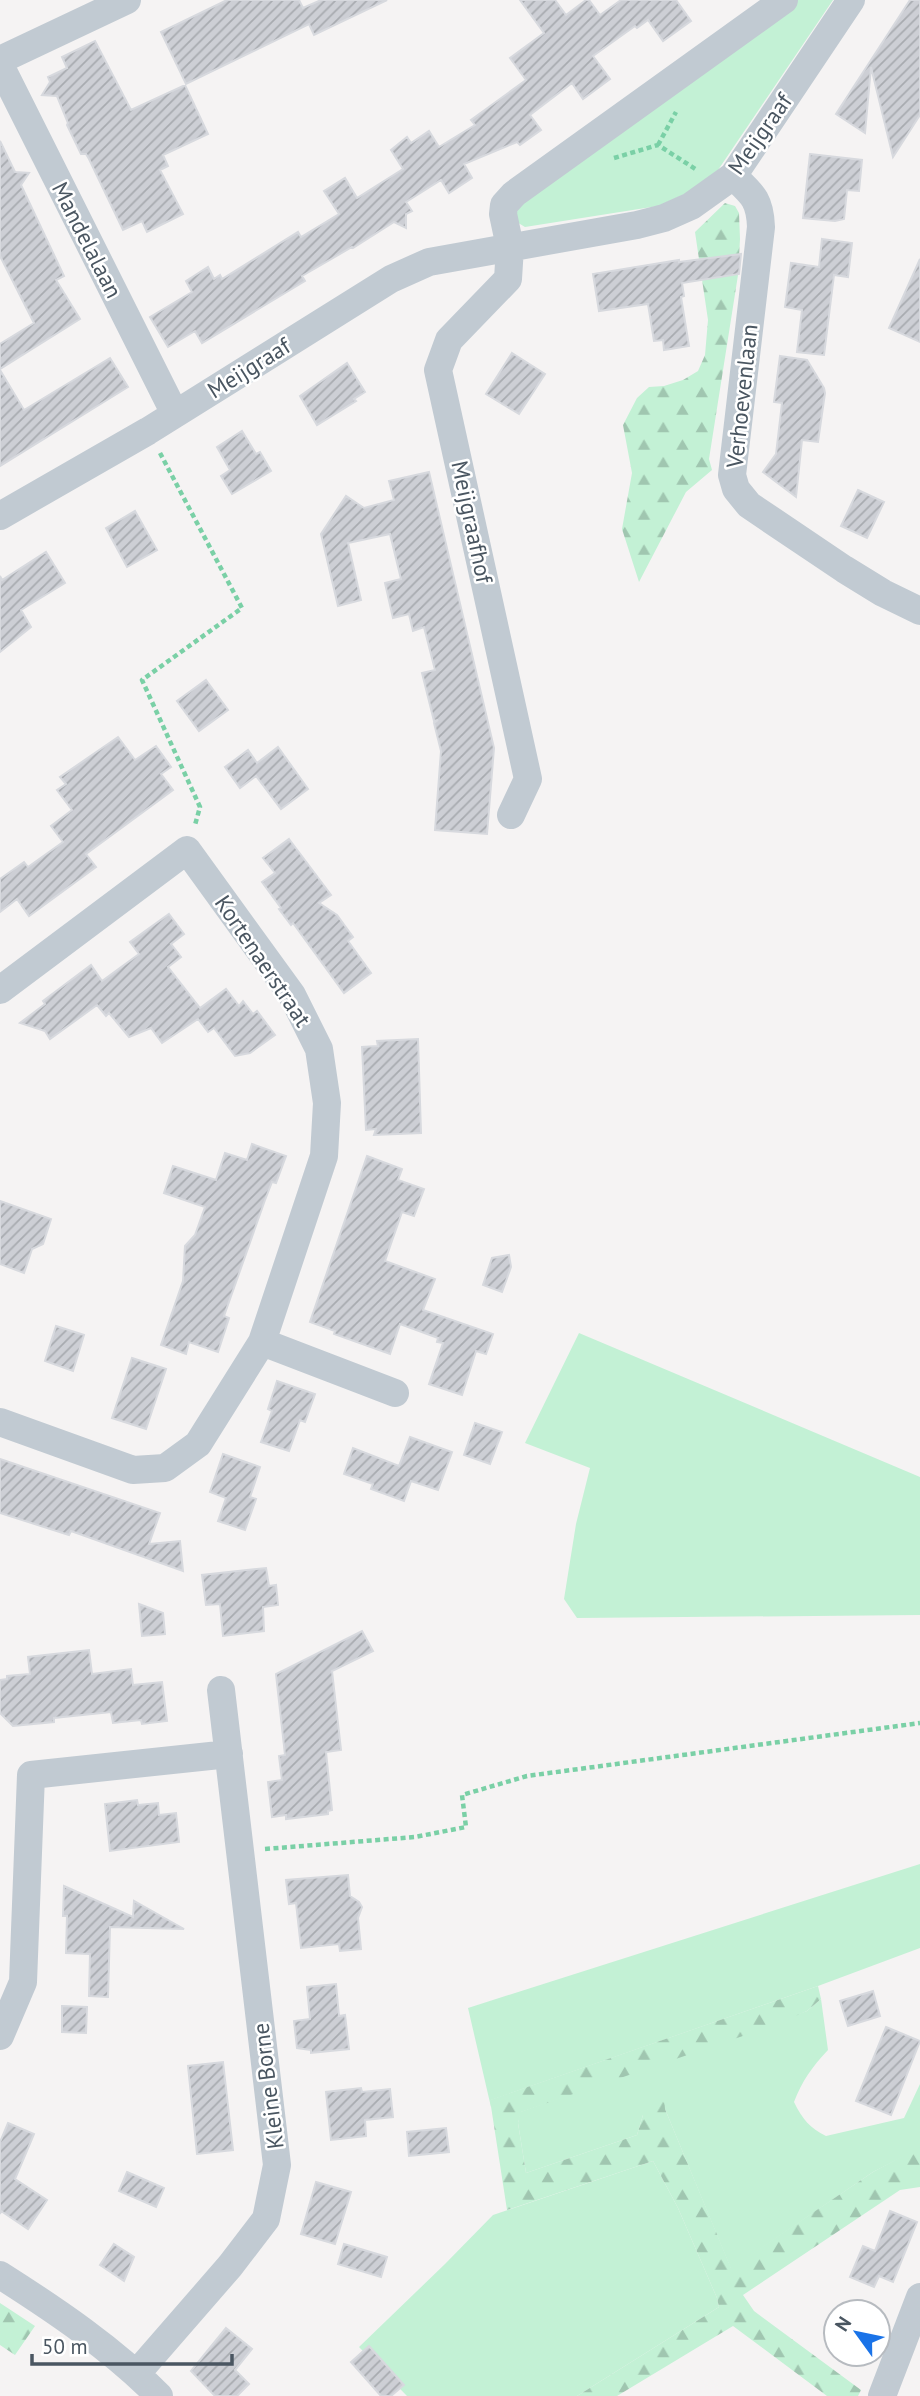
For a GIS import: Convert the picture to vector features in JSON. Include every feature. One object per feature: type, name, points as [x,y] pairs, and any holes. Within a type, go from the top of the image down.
[{"type":"street","points":[[0,62],[127,0]]},
{"type":"street","points":[[510,247],[503,214],[504,205],[514,194],[783,0]]},
{"type":"street","name":"Meijgraaf","points":[[0,516],[175,414],[391,279],[429,262],[636,225],[664,218],[691,206],[727,181],[851,0]]},
{"type":"street","name":"Mandelalaan","points":[[0,62],[175,414]]},
{"type":"street","name":"Verhoevenlaan","points":[[727,181],[755,197],[761,214],[732,475],[736,489],[749,505],[844,569],[920,611]]},
{"type":"street","name":"Meijgraafhof","points":[[510,247],[508,279],[449,340],[438,370],[528,779],[511,815]]},
{"type":"street","points":[[0,990],[187,850]]},
{"type":"street","name":"Kortenaerstraat","points":[[0,1422],[133,1470],[165,1468],[198,1444],[262,1342],[324,1156],[327,1103],[319,1048],[292,995],[187,850]]},
{"type":"street","points":[[262,1342],[395,1393]]},
{"type":"street","name":"Kleine Borne","points":[[137,2373],[230,2266],[266,2219],[278,2165],[221,1690]]},
{"type":"street","points":[[0,2036],[23,1982],[31,1775],[229,1754]]},
{"type":"street","points":[[0,2275],[41,2301],[137,2373],[159,2396]]},
{"type":"street","points":[[882,2396],[920,2297]]},
{"type":"path","points":[[611,158],[657,145],[727,181]]},
{"type":"path","points":[[148,430],[242,608],[142,680],[200,807],[187,850]]},
{"type":"path","points":[[240,1851],[415,1837],[466,1827],[462,1795],[527,1776],[920,1723]]},
{"type":"green space","points":[[795,0],[833,0],[718,170],[687,193],[658,206],[525,227],[515,221],[519,203]]},
{"type":"green space","points":[[725,203],[735,206],[739,213],[740,239],[738,275],[709,459],[712,470],[686,492],[639,582],[622,529],[632,473],[623,425],[637,398],[649,387],[683,380],[698,371],[705,355],[708,320],[695,232]]},
{"type":"green space","points":[[579,1333],[920,1477],[920,1615],[577,1618],[564,1599],[576,1524],[590,1468],[525,1443]]},
{"type":"green space","points":[[920,1864],[920,1948],[491,2100],[491,2107],[468,2008]]},
{"type":"green space","points":[[818,1986],[821,1999],[807,2011],[772,2026],[521,2112],[518,2123],[526,2173],[637,2135],[643,2115],[640,2108],[646,2096],[664,2097],[665,2109],[731,2268],[873,2172],[910,2152],[920,2153],[920,2187],[900,2190],[743,2295],[754,2311],[822,2361],[822,2368],[831,2368],[861,2390],[858,2396],[827,2396],[733,2326],[617,2396],[577,2396],[719,2307],[717,2298],[678,2208],[653,2161],[507,2210],[490,2100]]},
{"type":"green space","points":[[821,1999],[828,2050],[808,2074],[797,2094],[794,2102],[800,2113],[811,2126],[826,2136],[904,2118],[920,2084],[920,2153],[910,2153],[873,2172],[731,2269],[665,2109],[643,2115],[637,2135],[526,2173],[518,2123],[520,2112],[807,2011]]},
{"type":"green space","points":[[653,2161],[678,2208],[719,2307],[577,2396],[407,2396],[359,2347],[493,2215]]},
{"type":"green space","points":[[0,2303],[35,2326],[15,2355],[0,2345]]},
{"type":"building","points":[[227,0],[299,0],[303,8],[321,0],[387,0],[314,35],[309,24],[186,84],[161,32]]},
{"type":"building","points":[[520,0],[555,0],[566,15],[589,0],[600,15],[621,0],[676,0],[691,21],[663,41],[648,20],[637,28],[635,26],[593,56],[610,79],[583,99],[572,83],[530,115],[541,130],[520,145],[517,142],[464,164],[472,178],[449,193],[441,180],[406,202],[412,211],[406,214],[406,228],[394,222],[302,276],[305,281],[202,343],[195,331],[168,347],[150,317],[192,292],[186,281],[208,267],[214,279],[220,275],[222,279],[298,232],[301,237],[339,214],[324,191],[345,178],[357,198],[403,169],[391,150],[407,137],[411,143],[429,131],[439,147],[475,125],[471,120],[526,80],[510,58],[544,33]]},
{"type":"building","points":[[910,0],[920,0],[920,115],[893,157],[871,67],[865,133],[836,114]]},
{"type":"building","points":[[95,41],[131,110],[185,85],[208,134],[163,155],[168,166],[160,170],[183,214],[147,232],[142,221],[123,230],[89,159],[86,154],[81,154],[57,96],[42,95],[50,82],[48,77],[67,68],[62,57]]},
{"type":"building","points":[[0,141],[15,172],[29,173],[21,185],[64,276],[56,280],[80,319],[0,369],[0,344],[34,323],[0,256]]},
{"type":"building","points":[[810,154],[862,160],[859,191],[847,190],[844,219],[835,221],[803,218]]},
{"type":"building","points":[[822,239],[852,243],[848,277],[834,275],[824,355],[797,352],[802,310],[785,307],[791,263],[819,267]]},
{"type":"building","points":[[741,254],[739,274],[682,283],[684,296],[681,297],[689,346],[664,350],[663,340],[654,341],[648,304],[599,311],[593,274],[679,260]]},
{"type":"building","points":[[920,259],[920,342],[889,328]]},
{"type":"building","points":[[512,353],[545,374],[519,414],[486,394]]},
{"type":"building","points":[[780,356],[807,360],[825,393],[818,442],[802,440],[796,497],[763,472],[776,454],[782,403],[774,402]]},
{"type":"building","points":[[110,358],[128,387],[0,466],[0,370],[24,410]]},
{"type":"building","points":[[347,363],[365,392],[354,399],[356,401],[317,425],[300,396]]},
{"type":"building","points":[[242,431],[256,454],[260,452],[271,471],[232,494],[221,476],[230,470],[217,447]]},
{"type":"building","points":[[429,472],[494,748],[487,834],[435,830],[441,751],[434,723],[438,720],[434,721],[422,673],[435,670],[424,627],[413,631],[409,614],[393,618],[385,583],[401,579],[390,534],[348,543],[361,600],[338,606],[321,534],[346,496],[364,508],[394,500],[389,481]]},
{"type":"building","points":[[858,490],[884,502],[867,538],[841,526]]},
{"type":"building","points":[[135,511],[157,550],[127,567],[106,528]]},
{"type":"building","points":[[46,552],[65,583],[21,610],[31,627],[0,652],[0,576],[2,580]]},
{"type":"building","points":[[206,680],[228,710],[199,731],[177,701]]},
{"type":"building","points":[[118,737],[135,760],[156,746],[171,767],[161,774],[173,790],[86,854],[96,867],[29,916],[17,899],[0,912],[0,879],[24,862],[28,867],[63,842],[51,826],[72,810],[57,790],[66,784],[60,777]]},
{"type":"building","points":[[278,747],[308,789],[281,809],[256,776],[240,788],[225,767],[248,750],[257,763]]},
{"type":"building","points":[[289,839],[331,895],[319,903],[337,915],[353,937],[348,941],[371,973],[344,993],[293,923],[291,925],[279,909],[281,908],[262,882],[275,873],[263,858]]},
{"type":"building","points":[[169,914],[184,934],[171,944],[181,957],[168,967],[200,1008],[226,989],[239,1006],[243,1001],[253,1014],[257,1011],[275,1035],[250,1053],[235,1056],[214,1028],[208,1032],[198,1019],[162,1043],[151,1028],[129,1037],[109,1013],[106,1016],[97,1005],[50,1039],[45,1031],[20,1023],[45,1004],[43,1001],[91,965],[102,981],[139,954],[130,942]]},
{"type":"building","points":[[418,1039],[421,1133],[374,1135],[376,1129],[366,1130],[362,1047],[378,1046],[377,1041]]},
{"type":"building","points":[[252,1144],[286,1156],[276,1183],[272,1182],[265,1200],[224,1316],[229,1318],[218,1352],[189,1342],[186,1354],[161,1345],[183,1281],[185,1246],[195,1235],[205,1207],[164,1193],[173,1166],[216,1180],[225,1153],[247,1160]]},
{"type":"building","points":[[367,1156],[402,1169],[398,1180],[424,1189],[414,1216],[402,1212],[385,1261],[435,1279],[423,1310],[493,1334],[486,1354],[476,1351],[462,1395],[429,1384],[443,1343],[437,1342],[438,1338],[400,1324],[390,1354],[334,1334],[335,1331],[310,1322]]},
{"type":"building","points":[[0,1201],[51,1219],[43,1244],[32,1249],[24,1273],[0,1264]]},
{"type":"building","points":[[509,1255],[511,1267],[502,1292],[483,1285],[492,1258]]},
{"type":"building","points":[[56,1326],[84,1335],[73,1371],[45,1361]]},
{"type":"building","points":[[132,1358],[166,1369],[146,1429],[112,1418]]},
{"type":"building","points":[[277,1381],[315,1394],[305,1422],[300,1420],[289,1451],[261,1442],[272,1411],[268,1409]]},
{"type":"building","points":[[475,1423],[502,1432],[490,1464],[464,1455]]},
{"type":"building","points":[[410,1437],[452,1452],[438,1490],[411,1481],[404,1501],[371,1489],[373,1484],[344,1474],[353,1448],[399,1466]]},
{"type":"building","points":[[223,1454],[260,1467],[250,1497],[256,1499],[245,1530],[218,1521],[226,1498],[210,1492]]},
{"type":"building","points":[[0,1459],[160,1513],[149,1544],[180,1541],[183,1571],[71,1531],[69,1535],[0,1513]]},
{"type":"building","points":[[266,1568],[269,1586],[276,1585],[278,1605],[263,1607],[264,1631],[223,1636],[220,1604],[206,1605],[202,1575]]},
{"type":"building","points":[[139,1604],[163,1613],[165,1634],[142,1636]]},
{"type":"building","points":[[362,1631],[373,1651],[332,1671],[341,1750],[326,1752],[332,1810],[328,1811],[328,1814],[286,1819],[286,1815],[272,1817],[268,1782],[282,1780],[279,1756],[285,1755],[276,1674]]},
{"type":"building","points":[[89,1650],[92,1674],[131,1669],[133,1685],[162,1682],[167,1721],[113,1723],[111,1712],[54,1718],[54,1722],[13,1726],[0,1713],[0,1680],[7,1679],[7,1676],[30,1674],[28,1657]]},
{"type":"building","points":[[137,1800],[138,1805],[158,1803],[159,1815],[176,1813],[179,1842],[110,1851],[105,1804]]},
{"type":"building","points":[[348,1875],[350,1896],[362,1907],[358,1918],[361,1949],[340,1951],[339,1944],[301,1948],[296,1903],[289,1904],[286,1880]]},
{"type":"building","points":[[64,1886],[133,1917],[134,1901],[184,1929],[110,1927],[108,1997],[89,1996],[90,1954],[66,1953],[67,1916],[63,1916]]},
{"type":"building","points":[[336,1984],[339,2016],[345,2015],[349,2049],[311,2053],[311,2050],[297,2048],[294,2021],[310,2019],[307,1987]]},
{"type":"building","points":[[873,1991],[880,2016],[848,2026],[840,2001]]},
{"type":"building","points":[[62,2006],[87,2007],[86,2033],[62,2032]]},
{"type":"building","points":[[886,2027],[920,2041],[891,2115],[856,2101]]},
{"type":"building","points":[[223,2062],[233,2150],[197,2154],[188,2066]]},
{"type":"building","points":[[361,2088],[362,2092],[390,2089],[393,2117],[365,2120],[366,2136],[331,2140],[326,2092]]},
{"type":"building","points":[[8,2123],[34,2134],[15,2179],[47,2200],[28,2229],[1,2211],[0,2214],[0,2142]]},
{"type":"building","points":[[446,2128],[449,2152],[409,2156],[407,2132]]},
{"type":"building","points":[[127,2172],[164,2188],[156,2207],[119,2191]]},
{"type":"building","points":[[316,2182],[351,2192],[335,2244],[301,2234]]},
{"type":"building","points":[[890,2211],[917,2222],[893,2282],[879,2276],[874,2287],[850,2277],[863,2246],[875,2251]]},
{"type":"building","points":[[114,2244],[134,2257],[124,2281],[100,2265]]},
{"type":"building","points":[[344,2244],[387,2257],[381,2277],[338,2264]]},
{"type":"building","points":[[226,2328],[252,2349],[235,2370],[249,2384],[237,2396],[215,2396],[191,2371]]},
{"type":"building","points":[[369,2346],[404,2385],[391,2396],[381,2396],[351,2362]]}]
